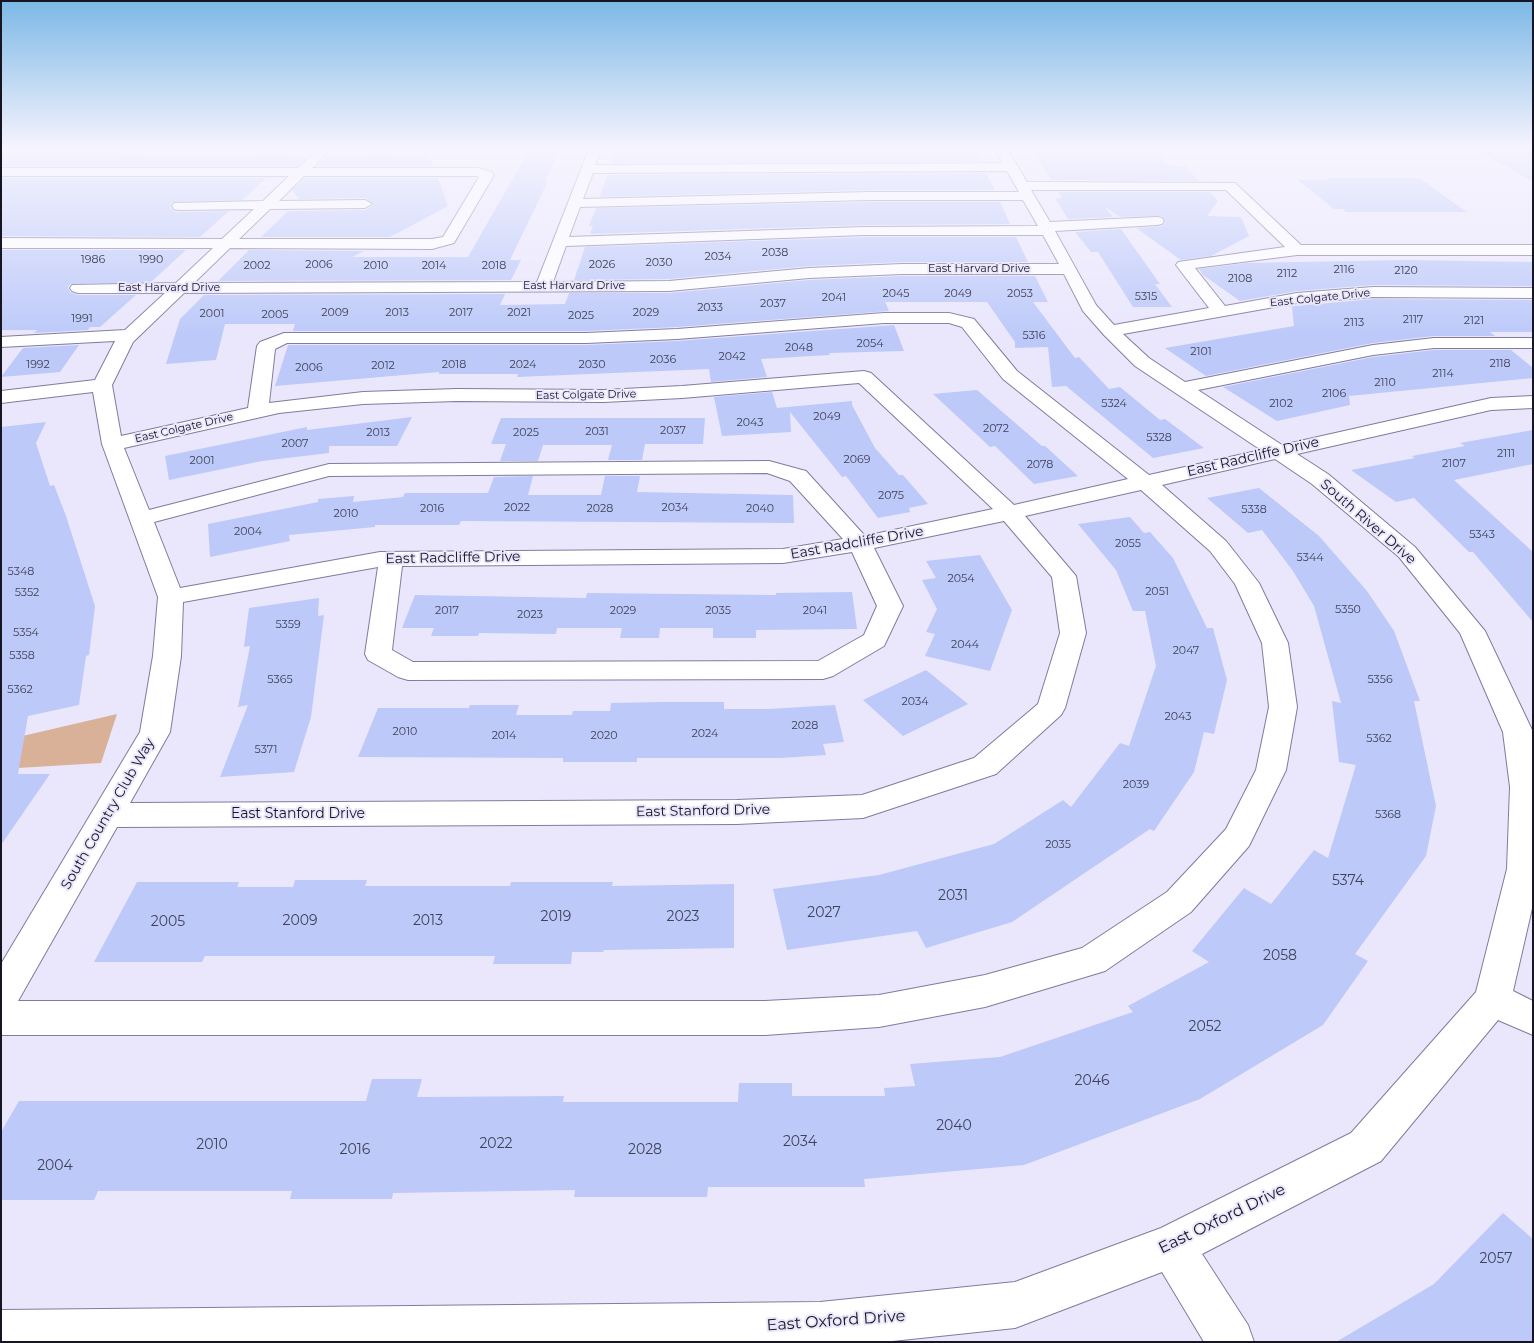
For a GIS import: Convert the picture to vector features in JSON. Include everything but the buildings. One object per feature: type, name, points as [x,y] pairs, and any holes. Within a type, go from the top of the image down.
[{"type":"street","points":[[1,397],[102,385],[125,340],[259,212]]},
{"type":"street","points":[[1,243],[432,244],[449,240],[466,212]]},
{"type":"street","points":[[543,287],[571,212]]},
{"type":"street","name":"South River Drive","points":[[1036,212],[1070,269],[1089,307],[1110,331],[1142,362],[1320,479],[1406,552],[1472,631],[1525,733],[1524,869],[1493,999]]},
{"type":"street","points":[[1257,212],[1297,250]]},
{"type":"street","points":[[560,242],[864,231],[1046,229],[1157,221]]},
{"type":"street","points":[[1220,312],[1184,265],[1297,250],[1533,250]]},
{"type":"street","name":"East Harvard Drive","points":[[78,288],[669,286],[809,273],[902,268],[1070,269]]},
{"type":"street","name":"East Colgate Drive","points":[[1110,331],[1297,298],[1373,292],[1533,293]]},
{"type":"street","points":[[1,1018],[774,1018],[880,1011],[985,991],[1092,960],[1179,902],[1238,837],[1271,770],[1283,707],[1275,643],[1247,583],[1218,546],[1145,482],[1010,375],[968,323],[949,318],[884,318],[677,334],[586,338],[284,338],[266,346],[258,411]]},
{"type":"street","points":[[1,342],[130,335]]},
{"type":"street","points":[[1182,388],[1373,350],[1434,343],[1533,343]]},
{"type":"street","name":"East Colgate Drive","points":[[112,444],[279,407],[363,398],[457,395],[604,396],[682,392],[864,377],[1010,513]]},
{"type":"street","name":"South Country Club Way","points":[[1,997],[155,732],[168,656],[171,597],[112,444],[102,385]]},
{"type":"street","name":"East Radcliffe Drive","points":[[171,597],[391,559],[783,556],[860,544],[1010,513],[1491,404],[1533,402]]},
{"type":"street","points":[[140,519],[329,470],[768,467],[798,476],[860,544],[890,606],[875,640],[823,670],[408,671],[378,654],[391,559]]},
{"type":"street","name":"East Stanford Drive","points":[[108,815],[737,812],[863,806],[985,766],[1051,708],[1073,633],[1064,576],[1010,513]]},
{"type":"street","points":[[1493,999],[1533,1019]]},
{"type":"street","name":"East Oxford Drive","points":[[1,1333],[820,1325],[1015,1305],[1170,1246],[1366,1146],[1493,999]]},
{"type":"street","points":[[1170,1246],[1231,1342]]},
{"type":"shaded area","points":[[117,714],[101,763],[1,769],[1,741]]}]
